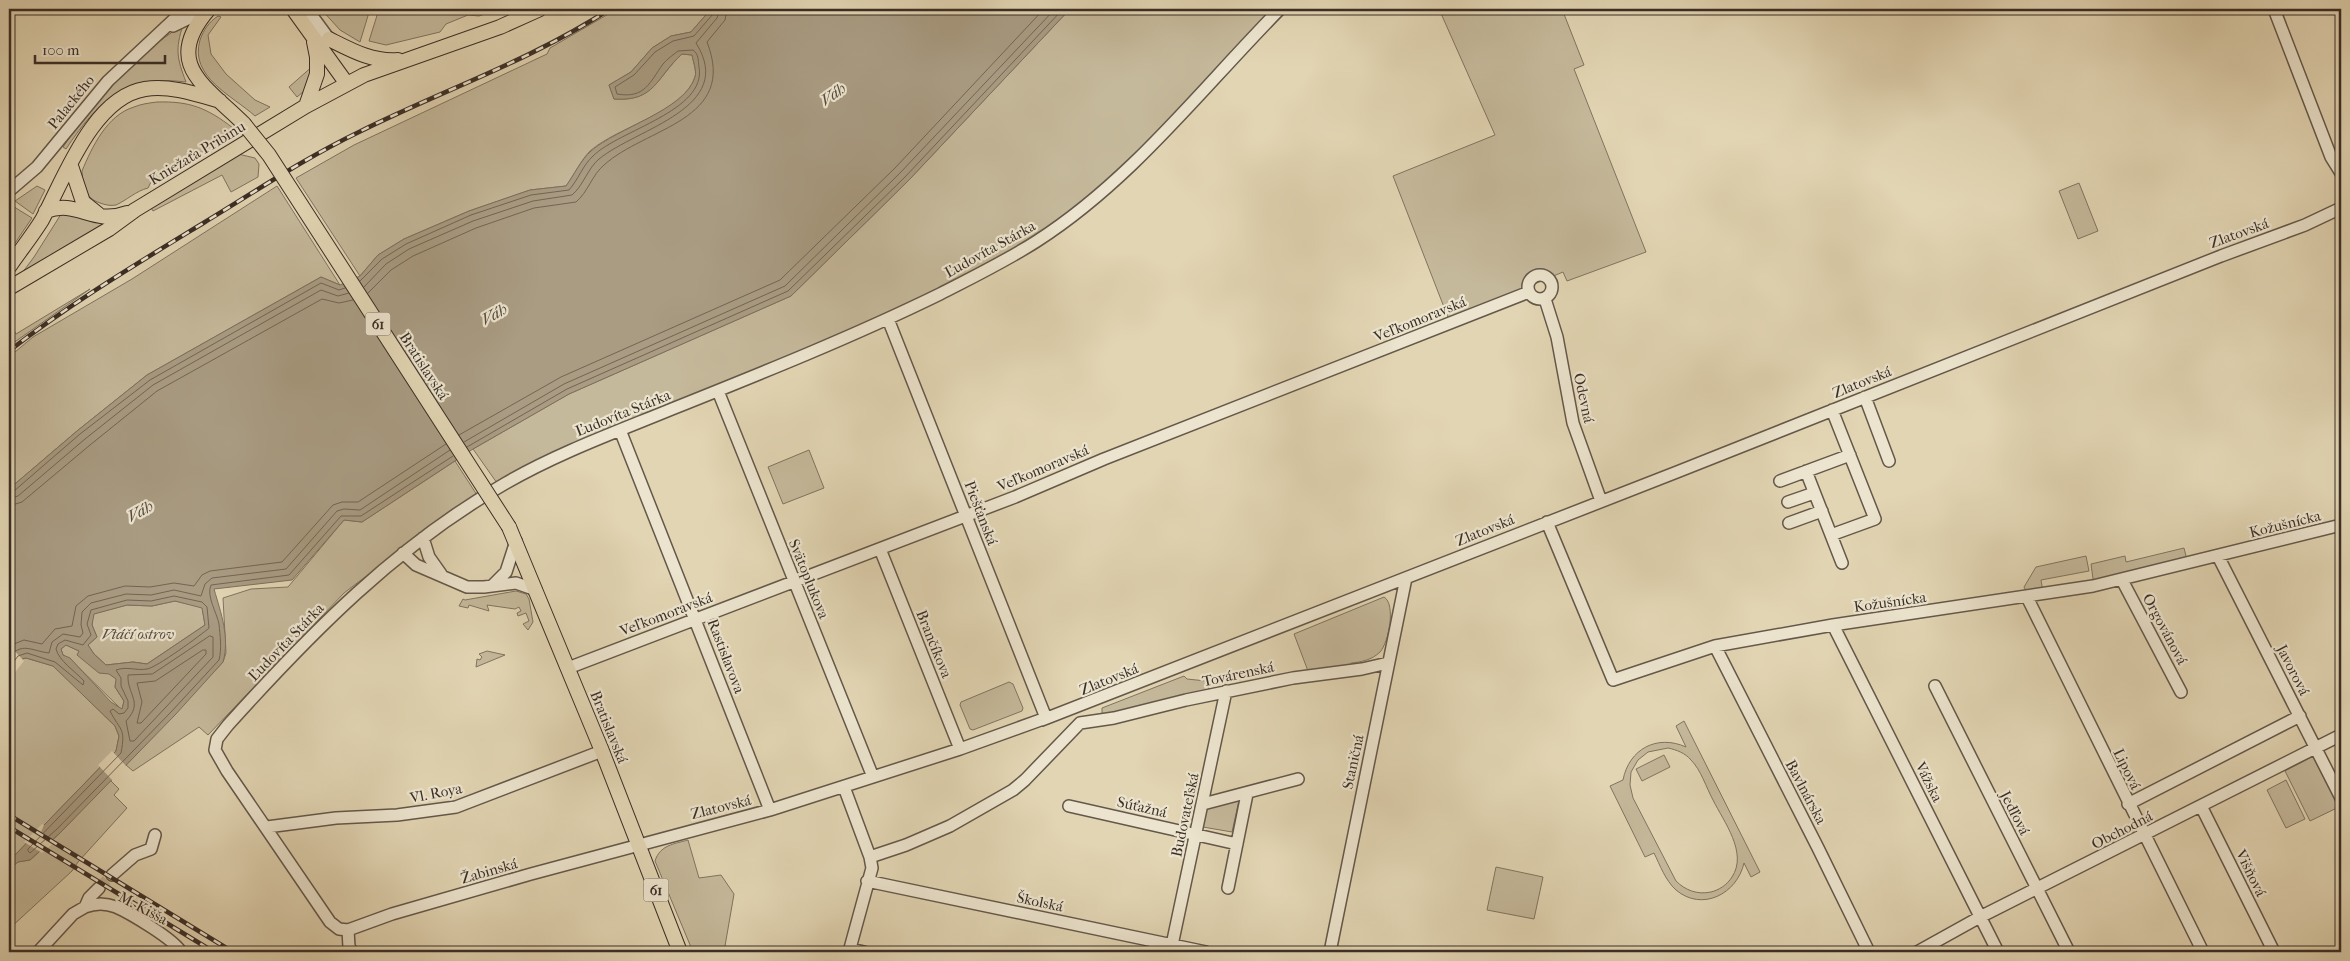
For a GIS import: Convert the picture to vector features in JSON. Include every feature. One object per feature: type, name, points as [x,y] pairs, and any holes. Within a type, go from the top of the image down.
[{"type":"main road","points":[[208,9],[196,24],[190,39],[189,63],[196,79],[220,101]]},
{"type":"main road","points":[[293,9],[347,84]]},
{"type":"main road","name":"Kniežaťa Pribinu","points":[[9,288],[110,230],[135,210],[306,106],[364,75],[500,26],[540,9]]},
{"type":"main road","points":[[306,106],[317,74],[317,57],[313,36]]},
{"type":"main road","points":[[329,39],[343,66],[347,84]]},
{"type":"main road","points":[[329,39],[358,53],[376,59],[408,59]]},
{"type":"main road","name":"Bratislavská","points":[[9,267],[26,244],[46,210],[87,134],[110,107],[128,94],[145,89],[188,92],[220,101],[244,124],[269,155],[509,527],[531,576],[602,751],[680,952]]},
{"type":"main road","points":[[71,166],[83,202],[103,217]]},
{"type":"main road","points":[[46,210],[59,206],[103,217],[118,217],[135,210]]},
{"type":"street","name":"Palackého","points":[[9,191],[37,167],[108,81],[185,9]]},
{"type":"street","name":"Palackého","points":[[158,34],[208,9]]},
{"type":"street","points":[[307,9],[329,39]]},
{"type":"street","name":"Ľudovíta Stárka","points":[[348,930],[339,930],[330,922],[217,755],[215,745],[217,738],[254,696],[325,622],[374,576],[403,553],[505,483],[563,454],[789,363],[888,319],[1011,256],[1081,210],[1169,129],[1280,9]]},
{"type":"street","points":[[2274,9],[2331,157],[2341,173]]},
{"type":"street","name":"Zlatovská","points":[[1046,718],[1042,720],[2305,225],[2341,208]]},
{"type":"street","points":[[1539,275],[1547,277],[1552,286],[1551,294],[1545,299],[1537,299],[1529,292],[1528,284],[1532,278],[1539,275]]},
{"type":"street","name":"Veľkomoravská","points":[[568,668],[694,618],[880,549],[1529,292]]},
{"type":"street","name":"Odevná","points":[[1545,299],[1557,337],[1573,423],[1601,501]]},
{"type":"street","name":"Piešťanská","points":[[888,319],[1046,718]]},
{"type":"street","name":"Svätoplukova","points":[[718,391],[873,778]]},
{"type":"street","points":[[1865,397],[1889,461]]},
{"type":"street","points":[[1831,535],[1875,519],[1832,410]]},
{"type":"street","name":"Rastislavova","points":[[620,430],[770,810]]},
{"type":"street","points":[[1780,481],[1850,454]]},
{"type":"street","points":[[1806,471],[1842,563]]},
{"type":"street","points":[[1788,502],[1814,493]]},
{"type":"street","points":[[1789,523],[1822,511]]},
{"type":"street","name":"Kožušnícka","points":[[1547,522],[1613,680],[1715,646],[1833,625],[2027,597],[2122,580],[2341,526]]},
{"type":"street","points":[[423,538],[429,557],[441,574]]},
{"type":"street","points":[[493,586],[506,572],[516,541]]},
{"type":"street","name":"Brančíkova","points":[[880,549],[960,749]]},
{"type":"street","points":[[403,553],[416,565],[441,574],[467,587],[516,583],[536,590]]},
{"type":"street","name":"Javorová","points":[[2218,556],[2341,798]]},
{"type":"street","points":[[506,572],[519,572],[531,576]]},
{"type":"street","name":"Staničná","points":[[1330,952],[1406,578]]},
{"type":"street","name":"Orgovánová","points":[[2122,580],[2181,692]]},
{"type":"street","name":"Lipová","points":[[2027,597],[2203,952]]},
{"type":"street","name":"Vážska","points":[[1833,625],[1998,952]]},
{"type":"street","name":"Bavlnárska","points":[[1715,646],[1869,952]]},
{"type":"street","name":"Továrenská","points":[[870,857],[906,846],[950,826],[1013,790],[1080,723],[1114,718],[1226,691],[1388,663]]},
{"type":"street","name":"Jedľová","points":[[1935,686],[2069,952]]},
{"type":"street","name":"Budovateľská","points":[[1172,945],[1226,691]]},
{"type":"street","points":[[1090,702],[1095,721]]},
{"type":"street","name":"Obchodná","points":[[2128,804],[2300,716]]},
{"type":"street","name":"Zlatovská","points":[[638,844],[770,810],[960,749],[1046,718]]},
{"type":"street","name":"Obchodná","points":[[1917,952],[1980,917],[2341,735]]},
{"type":"street","name":"Vl. Roya","points":[[267,827],[336,818],[397,815],[456,807],[602,751]]},
{"type":"street","points":[[1203,804],[1247,794],[1298,779]]},
{"type":"street","points":[[844,787],[870,857],[872,868],[867,880],[850,951],[864,952]]},
{"type":"street","points":[[1228,888],[1247,794]]},
{"type":"street","name":"Súťažná","points":[[1069,806],[1237,844]]},
{"type":"street","name":"Višňová","points":[[2202,806],[2274,952]]},
{"type":"street","points":[[112,875],[135,855],[151,849],[154,835]]},
{"type":"street","name":"Žabinská","points":[[348,930],[392,914],[638,844]]},
{"type":"street","name":"Školská","points":[[867,880],[1206,952]]},
{"type":"street","name":"M. Kišša","points":[[38,952],[73,914],[85,906],[102,904],[116,907],[173,942],[181,952]]},
{"type":"street","points":[[348,930],[349,947],[353,952]]},
{"type":"green space","points":[[321,9],[370,9],[360,42],[340,30]]},
{"type":"green space","points":[[379,9],[498,9],[479,16],[468,15],[446,24],[440,32],[386,45],[369,41]]},
{"type":"green space","points":[[617,9],[711,9],[691,32],[671,36],[652,48],[631,72],[609,85],[614,99],[627,99],[638,96],[654,86],[682,54],[692,55],[695,77],[688,89],[678,100],[649,118],[602,142],[590,151],[566,186],[530,190],[469,211],[404,239],[378,255],[360,276],[296,178],[354,145],[547,54],[550,48]]},
{"type":"green space","points":[[1070,9],[1274,9],[1191,100],[1133,159],[1071,212],[1018,248],[958,280],[876,319],[586,439],[541,459],[497,483],[473,449],[569,394],[791,296],[908,181]]},
{"type":"green space","points":[[1439,9],[1562,9],[1584,65],[1574,69],[1646,252],[1567,281],[1563,272],[1449,320],[1393,176],[1495,135]]},
{"type":"green space","points":[[218,16],[221,17],[208,35],[211,54],[226,74],[255,100],[270,107],[255,116],[215,84],[201,65],[198,53],[200,40],[207,26]]},
{"type":"green space","points":[[183,25],[178,54],[186,82],[146,82],[130,87],[102,105],[90,117],[66,149],[63,147],[89,111],[117,79],[147,51]]},
{"type":"green space","points":[[314,65],[304,91],[297,97],[289,87]]},
{"type":"green space","points":[[157,102],[179,103],[198,107],[215,115],[233,128],[212,140],[214,145],[151,182],[148,188],[139,191],[120,203],[110,205],[95,201],[86,191],[82,171],[96,142],[108,124],[124,111],[139,105]]},
{"type":"green space","points":[[238,154],[255,158],[259,164],[258,177],[231,192],[222,175],[153,211],[151,208]]},
{"type":"green space","points":[[2079,183],[2098,231],[2078,239],[2059,191]]},
{"type":"green space","points":[[37,186],[45,190],[33,214],[15,201]]},
{"type":"green space","points":[[277,186],[340,285],[321,277],[147,375],[9,489],[9,357],[33,337],[132,279]]},
{"type":"green space","points":[[11,205],[32,218],[9,252],[9,206]]},
{"type":"green space","points":[[63,211],[106,225],[37,264],[35,271],[19,277],[34,257]]},
{"type":"green space","points":[[90,289],[9,346],[9,322],[16,334]]},
{"type":"green space","points":[[809,450],[824,488],[783,504],[768,467]]},
{"type":"green space","points":[[455,461],[477,495],[444,517],[344,593],[208,735],[199,727],[133,771],[126,765],[223,662],[226,653],[223,598],[251,589],[288,587],[344,520],[362,522]]},
{"type":"green space","points":[[2184,548],[2188,564],[2094,586],[2091,564],[2125,556],[2126,562]]},
{"type":"green space","points":[[2086,556],[2089,571],[2041,580],[2043,592],[2028,595],[2024,587],[2036,567]]},
{"type":"green space","points":[[516,591],[526,594],[529,599],[533,622],[528,630],[523,624],[529,621],[526,613],[518,616],[517,613],[521,611],[519,607],[515,609],[487,605],[489,611],[469,605],[468,608],[459,606],[463,599]]},
{"type":"green space","points":[[1384,597],[1390,607],[1390,623],[1386,640],[1377,655],[1370,659],[1351,663],[1349,666],[1308,671],[1294,634]]},
{"type":"green space","name":"Vtáčí ostrov","points":[[175,601],[202,607],[205,625],[147,664],[133,662],[106,665],[94,654],[88,645],[97,637],[92,625],[93,614],[127,605],[152,606]]},
{"type":"green space","points":[[66,645],[79,651],[117,679],[115,687],[124,701],[122,710],[70,659],[63,655],[61,649]]},
{"type":"green space","points":[[487,651],[505,655],[476,667],[477,659],[480,660],[482,657],[479,654]]},
{"type":"green space","points":[[26,658],[53,666],[58,670],[115,726],[119,736],[116,751],[9,859],[9,676],[22,659]]},
{"type":"green space","points":[[1184,676],[1187,679],[1206,681],[1210,692],[1109,716],[1102,714],[1102,708]]},
{"type":"green space","points":[[1009,682],[1013,684],[1023,708],[1022,711],[973,730],[970,729],[960,705],[961,702]]},
{"type":"green space","points":[[1684,721],[1760,872],[1751,877],[1744,863],[1740,874],[1726,891],[1707,899],[1686,896],[1676,890],[1666,877],[1654,853],[1645,857],[1610,786],[1623,780],[1631,760],[1646,747],[1665,742],[1686,747],[1676,726]],"holes":[[[1668,748],[1686,755],[1698,769],[1733,838],[1736,848],[1736,868],[1732,877],[1723,887],[1711,892],[1701,893],[1692,891],[1676,881],[1633,798],[1630,785],[1631,772],[1638,760],[1648,752]]]},
{"type":"green space","points":[[1664,755],[1670,767],[1642,781],[1636,769]]},
{"type":"green space","points":[[2315,755],[2341,806],[2310,821],[2285,771]]},
{"type":"green space","points":[[110,780],[119,789],[114,795],[127,808],[72,871],[9,929],[9,870],[17,862],[30,860],[60,833]]},
{"type":"green space","points":[[2286,780],[2305,819],[2286,828],[2267,790]]},
{"type":"green space","points":[[1239,800],[1232,832],[1203,827],[1207,808]]},
{"type":"green space","points":[[688,840],[699,878],[721,875],[734,894],[725,946],[710,952],[693,952],[655,861],[664,848]]},
{"type":"green space","points":[[1496,867],[1543,877],[1534,919],[1487,910]]},
{"type":"water","name":"Váh","points":[[711,9],[1070,9],[908,181],[791,296],[569,394],[473,449],[362,522],[344,520],[292,580],[214,589],[222,616],[225,635],[226,644],[223,662],[175,715],[60,833],[30,860],[18,862],[9,870],[9,859],[116,751],[119,736],[115,726],[53,666],[26,658],[22,659],[9,676],[9,489],[147,375],[321,277],[340,285],[360,276],[378,255],[404,239],[469,211],[530,190],[566,186],[591,151],[617,134],[665,109],[689,89],[695,77],[695,66],[692,55],[682,54],[654,86],[639,96],[628,99],[614,99],[609,85],[631,72],[652,48],[671,36],[691,32]],"holes":[[[175,601],[202,608],[205,625],[147,664],[133,662],[106,665],[94,654],[88,645],[97,637],[92,625],[94,614],[127,605],[152,606]],[[66,645],[79,651],[77,655],[99,673],[109,674],[116,679],[115,687],[124,701],[122,709],[111,702],[70,658],[63,655],[61,649]]]},
{"type":"pier","points":[[9,645],[24,661],[12,676],[9,673]]},
{"type":"pier","points":[[112,751],[127,767],[113,781],[98,765]]},
{"type":"pier","points":[[42,824],[44,825],[41,832],[56,841],[42,853],[24,842]]},
{"type":"tunnel","points":[[99,888],[112,875]]},
{"type":"railway","points":[[9,351],[56,316],[105,284],[319,153],[391,117],[518,60],[610,9]]},
{"type":"railway","points":[[9,815],[233,952]]},
{"type":"railway","points":[[9,827],[214,952]]}]
